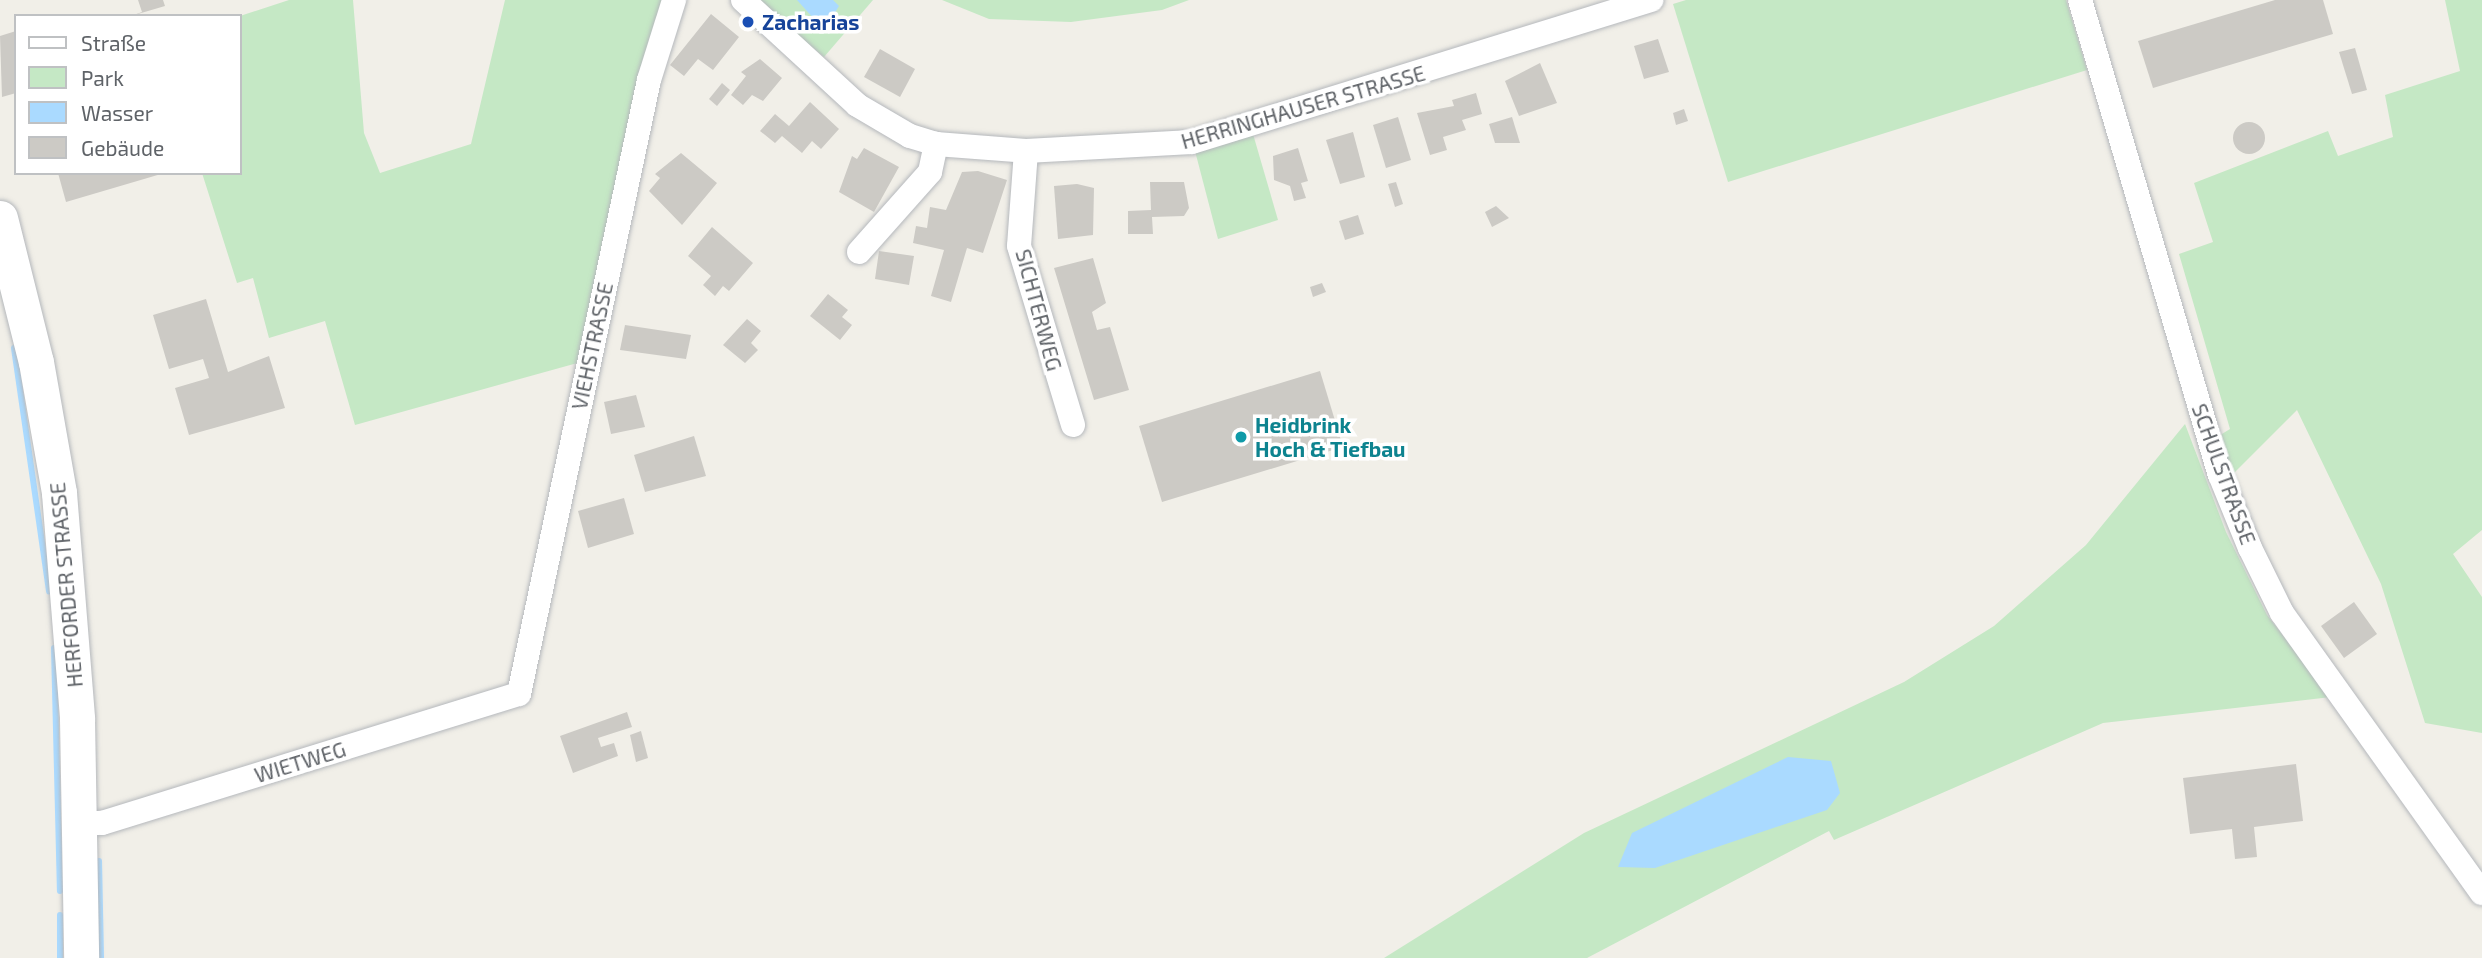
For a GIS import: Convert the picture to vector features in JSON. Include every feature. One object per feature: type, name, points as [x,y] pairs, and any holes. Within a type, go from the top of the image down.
[{"type":"main road","name":"HERFORDER STRASSE","points":[[0,218],[36,362],[59,493],[72,610],[80,824],[81,958]]},
{"type":"street","name":"VIEHSTRASSE","points":[[519,694],[646,93],[674,0]]},
{"type":"street","name":"HERRINGHAUSER STRASSE","points":[[743,0],[857,105],[936,144],[1026,151],[1192,142],[1652,0]]},
{"type":"street","name":"SCHULSTRASSE","points":[[2080,0],[2220,475],[2250,548],[2282,613],[2482,893]]},
{"type":"street","points":[[859,252],[930,172],[936,144]]},
{"type":"street","name":"SICHTERWEG","points":[[1026,151],[1019,246],[1073,425]]},
{"type":"street","name":"WIETWEG","points":[[80,824],[102,823],[519,694]]},
{"type":"green space","points":[[289,0],[353,0],[364,133],[380,173],[471,144],[505,0],[666,0],[581,362],[355,425],[325,321],[269,338],[253,278],[237,283],[203,175],[242,175],[242,15]]},
{"type":"green space","points":[[754,0],[873,0],[824,57]]},
{"type":"green space","points":[[942,0],[1189,0],[1162,10],[1071,22],[989,19]]},
{"type":"green space","points":[[1686,0],[2066,0],[2087,70],[1728,182],[1673,4]]},
{"type":"green space","points":[[2445,0],[2482,0],[2482,530],[2453,554],[2482,597],[2482,733],[2425,723],[2381,584],[2297,410],[2230,477],[2217,437],[2230,429],[2179,254],[2213,242],[2194,183],[2328,131],[2338,156],[2393,137],[2385,95],[2460,71]]},
{"type":"green space","points":[[1253,134],[1278,220],[1218,239],[1195,151]]},
{"type":"green space","points":[[2185,424],[2226,532],[2267,615],[2331,697],[2103,723],[1834,840],[1829,831],[1587,958],[1384,958],[1584,833],[1904,682],[1994,626],[2086,545]]},
{"type":"water","points":[[797,0],[833,0],[839,6],[824,30]]},
{"type":"water","points":[[1788,757],[1831,761],[1840,793],[1827,810],[1655,868],[1618,867],[1632,833]]},
{"type":"building","points":[[138,0],[163,0],[165,6],[136,14],[142,12]]},
{"type":"building","points":[[2275,0],[2323,0],[2333,34],[2153,88],[2138,41]]},
{"type":"building","points":[[711,14],[739,37],[713,70],[698,59],[684,76],[670,65]]},
{"type":"building","points":[[14,32],[14,94],[2,97],[0,36]]},
{"type":"building","points":[[1658,39],[1669,72],[1644,79],[1634,46]]},
{"type":"building","points":[[2355,48],[2367,90],[2352,94],[2339,52]]},
{"type":"building","points":[[880,49],[915,69],[900,97],[864,77]]},
{"type":"building","points":[[760,59],[782,78],[763,101],[752,95],[743,105],[731,95],[746,76],[741,72]]},
{"type":"building","points":[[1540,63],[1557,103],[1519,116],[1505,81]]},
{"type":"building","points":[[722,83],[730,90],[717,106],[709,99]]},
{"type":"building","points":[[1476,93],[1482,114],[1462,120],[1466,130],[1443,137],[1447,150],[1430,155],[1417,113],[1454,106],[1452,100]]},
{"type":"building","points":[[810,102],[839,129],[821,149],[812,141],[802,153],[782,136],[775,143],[760,131],[775,114],[789,126]]},
{"type":"building","points":[[1684,109],[1688,121],[1676,125],[1673,113]]},
{"type":"building","points":[[1398,117],[1411,160],[1386,168],[1373,125]]},
{"type":"building","points":[[1512,117],[1520,143],[1495,143],[1489,124]]},
{"type":"building","points":[[2249,122],[2260,127],[2265,138],[2260,149],[2249,154],[2238,149],[2233,138],[2238,127]]},
{"type":"building","points":[[1353,132],[1365,177],[1340,184],[1326,140]]},
{"type":"building","points":[[864,148],[899,167],[874,212],[839,192],[852,156],[857,159]]},
{"type":"building","points":[[1298,148],[1308,181],[1301,183],[1306,198],[1294,201],[1290,186],[1274,180],[1273,156]]},
{"type":"building","points":[[681,153],[717,183],[682,225],[649,191],[660,178],[655,174]]},
{"type":"building","points":[[978,171],[1007,180],[983,253],[967,248],[951,302],[931,296],[944,250],[913,243],[916,226],[927,228],[930,207],[946,210],[962,172]]},
{"type":"building","points":[[59,175],[158,175],[66,202]]},
{"type":"building","points":[[1150,182],[1184,182],[1189,208],[1184,216],[1152,217],[1153,234],[1128,234],[1128,211],[1151,210]]},
{"type":"building","points":[[1396,182],[1403,204],[1395,207],[1388,184]]},
{"type":"building","points":[[1077,184],[1094,188],[1093,235],[1058,239],[1054,186]]},
{"type":"building","points":[[1496,206],[1509,218],[1492,227],[1485,212]]},
{"type":"building","points":[[1358,215],[1364,234],[1345,240],[1339,221]]},
{"type":"building","points":[[712,227],[753,263],[729,291],[723,286],[715,296],[703,285],[711,276],[688,256]]},
{"type":"building","points":[[879,251],[914,256],[909,285],[875,279]]},
{"type":"building","points":[[1093,258],[1106,303],[1092,312],[1097,330],[1110,327],[1129,390],[1094,400],[1054,268]]},
{"type":"building","points":[[1322,283],[1326,292],[1313,297],[1310,287]]},
{"type":"building","points":[[828,294],[848,310],[842,317],[852,325],[840,340],[810,316]]},
{"type":"building","points":[[206,299],[228,372],[269,356],[285,408],[189,435],[175,388],[209,378],[203,359],[169,369],[153,315]]},
{"type":"building","points":[[747,319],[761,331],[751,343],[758,350],[745,363],[723,345]]},
{"type":"building","points":[[625,325],[691,335],[686,359],[620,350]]},
{"type":"building","name":"Heidbrink Hoch & Tiefbau","points":[[1320,371],[1343,447],[1162,502],[1139,426]]},
{"type":"building","points":[[636,395],[645,427],[611,434],[604,402]]},
{"type":"building","points":[[694,436],[706,476],[645,492],[634,455]]},
{"type":"building","points":[[624,498],[634,534],[588,548],[578,511]]},
{"type":"building","points":[[2354,602],[2377,634],[2344,658],[2321,626]]},
{"type":"building","points":[[627,712],[632,727],[598,738],[601,747],[614,743],[618,756],[573,773],[560,736]]},
{"type":"building","points":[[641,731],[648,758],[636,762],[630,735]]},
{"type":"building","points":[[2296,764],[2303,821],[2254,827],[2257,857],[2235,859],[2232,829],[2190,834],[2183,778]]},
{"type":"waterway","points":[[14,348],[49,592]]},
{"type":"waterway","points":[[54,648],[60,891]]},
{"type":"waterway","points":[[99,861],[101,958]]},
{"type":"waterway","points":[[60,915],[60,958]]},
{"type":"place","name":"Zacharias","points":[[748,22]]},
{"type":"place","name":"Heidbrink Hoch & Tiefbau","points":[[1241,437]]}]
